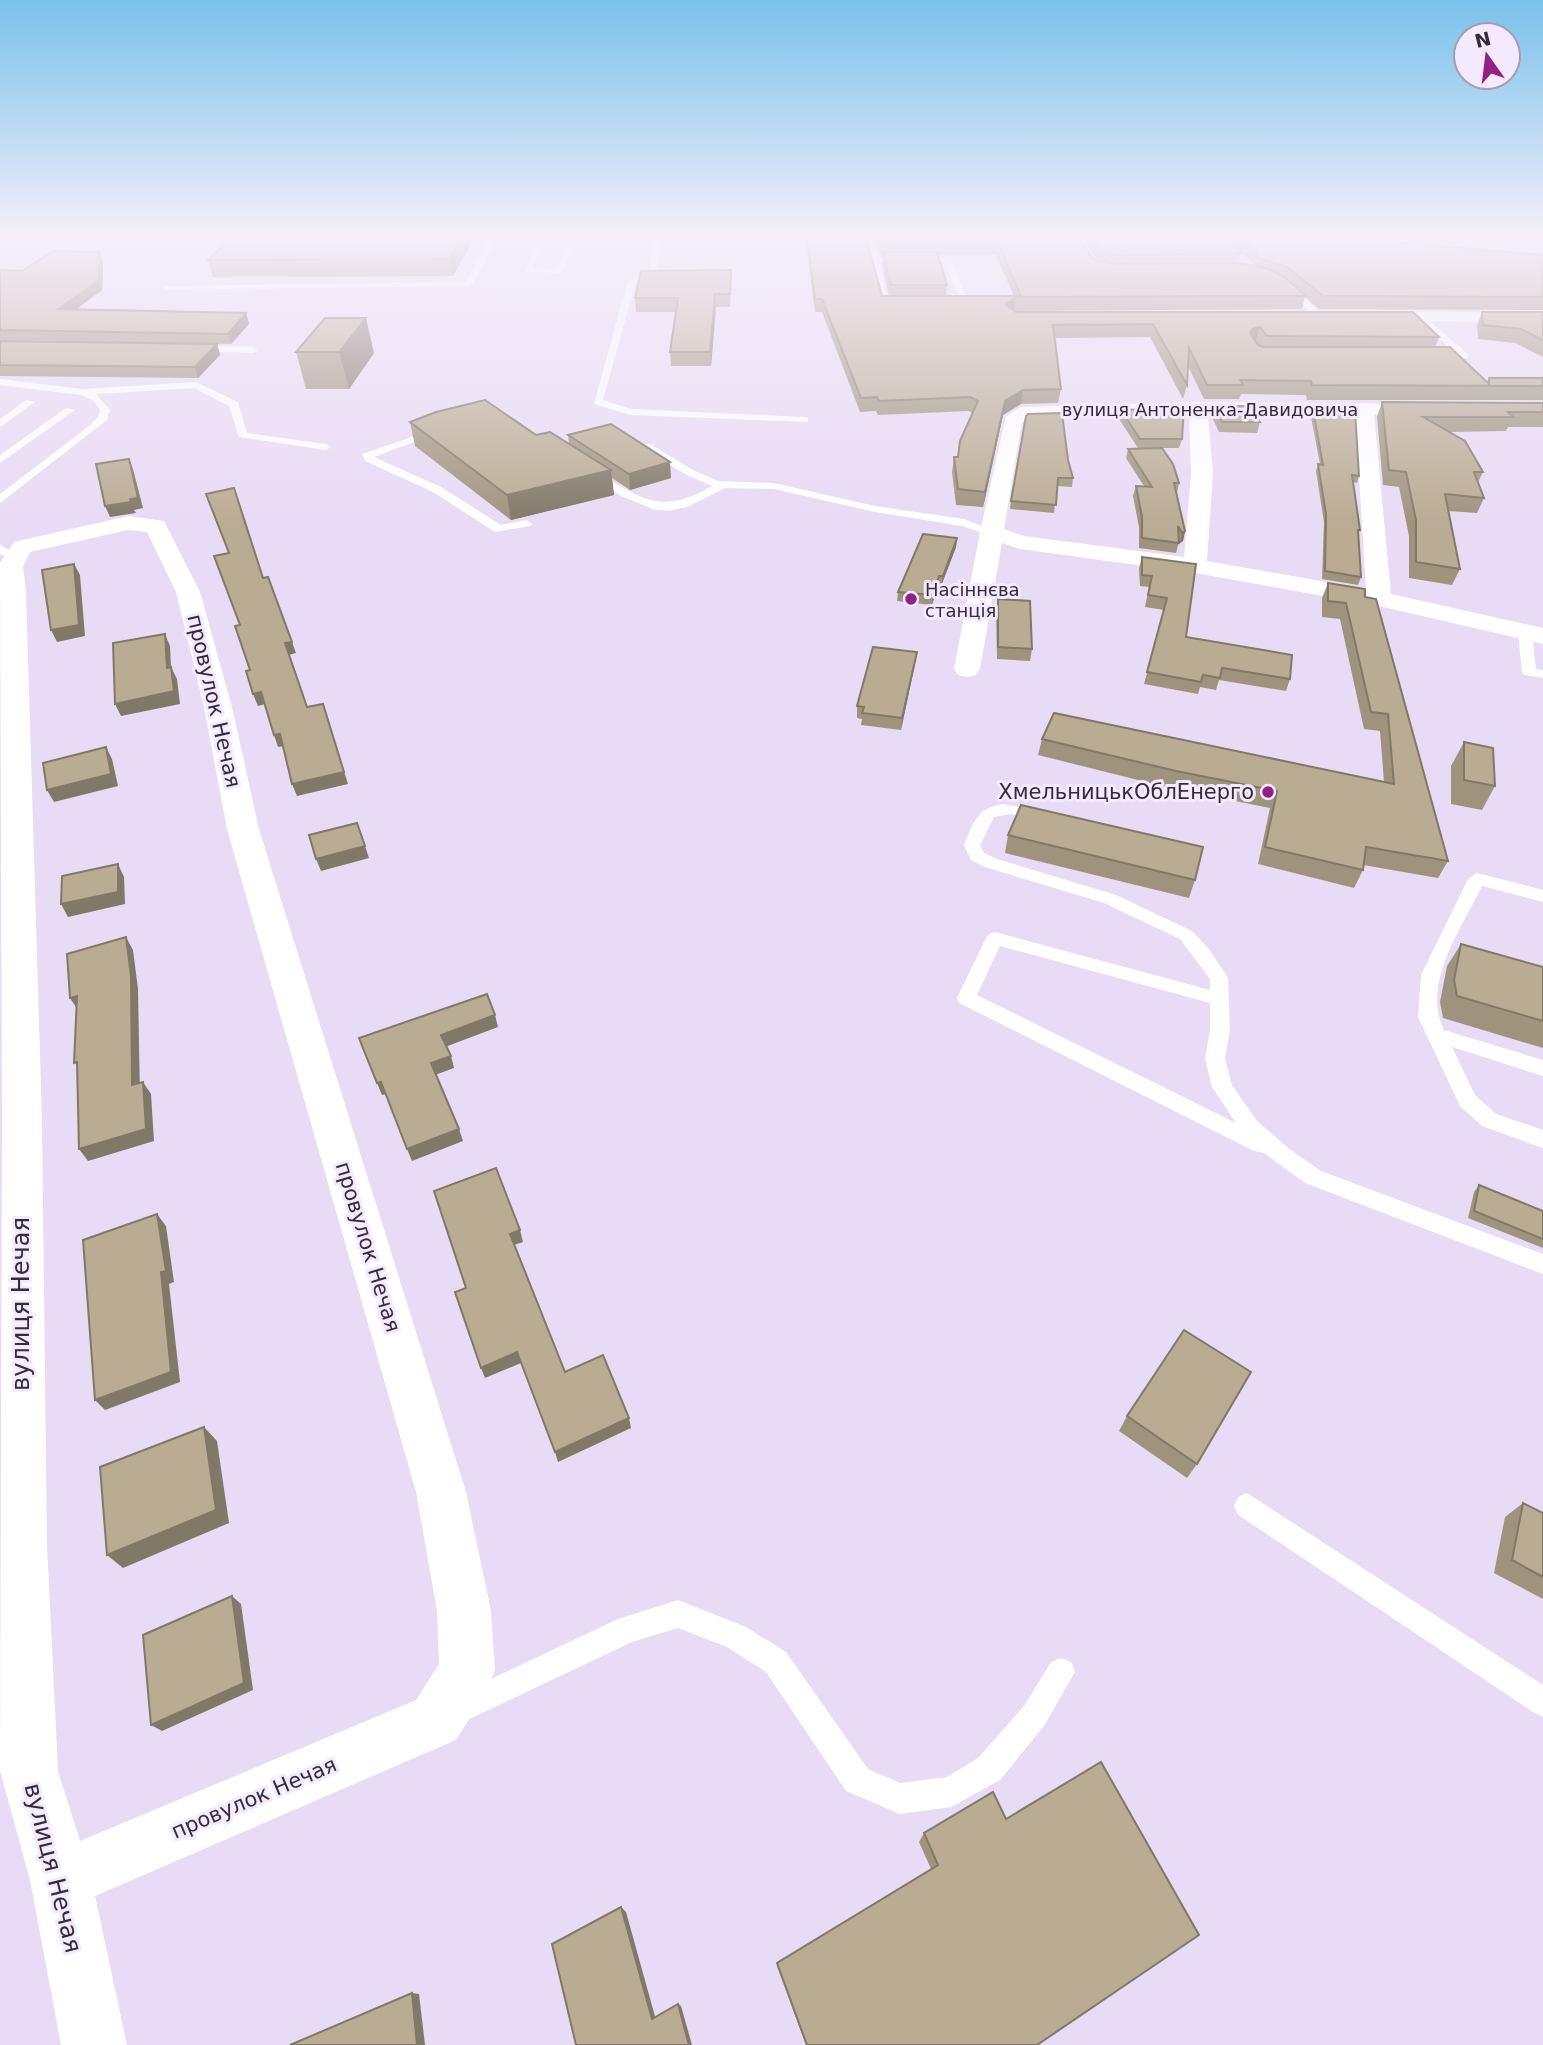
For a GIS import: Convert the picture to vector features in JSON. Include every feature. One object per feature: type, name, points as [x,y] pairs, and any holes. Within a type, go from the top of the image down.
[{"type":"street","name":"вулиця Антоненка-Давидовича","points":[[991,532],[1013,420],[1021,413],[1198,408],[1446,408]]},
{"type":"street","points":[[1195,566],[1202,473],[1198,408]]},
{"type":"street","points":[[1364,408],[1379,599]]},
{"type":"street","name":"провулок Нечая","points":[[6,552],[128,523],[156,526],[188,592],[218,707],[243,829],[441,1492],[464,1611],[467,1670],[436,1720],[61,1880]]},
{"type":"street","points":[[967,669],[991,532],[1020,542],[1195,566],[1379,599],[1534,634]]},
{"type":"street","name":"вулиця Нечая","points":[[6,552],[9,881],[22,1121],[21,1544],[29,1771],[61,1880],[94,2045]]},
{"type":"lane","points":[[617,332],[598,402],[630,412],[804,420]]},
{"type":"lane","points":[[1423,356],[1465,356],[1436,332]]},
{"type":"lane","points":[[186,349],[253,350]]},
{"type":"lane","points":[[0,382],[83,392],[196,385],[234,404],[243,435],[326,447]]},
{"type":"lane","points":[[0,500],[103,418],[105,410],[102,404],[97,398],[83,392]]},
{"type":"lane","points":[[0,424],[30,402]]},
{"type":"lane","points":[[0,460],[70,410]]},
{"type":"lane","points":[[444,429],[367,454],[369,459],[406,473],[475,511],[499,529],[526,524]]},
{"type":"lane","points":[[646,446],[689,472],[721,485],[774,486],[875,509],[964,523],[991,532]]},
{"type":"lane","points":[[584,468],[639,503],[652,508],[678,505],[706,495],[721,485]]},
{"type":"lane","points":[[1534,634],[1529,672],[1543,674]]},
{"type":"lane","points":[[1056,820],[1013,809],[993,811],[984,816],[972,845],[977,856],[991,863],[1110,899],[1186,935],[1219,978],[1220,1029],[1215,1059],[1222,1087],[1251,1127],[1280,1154],[1313,1177],[1543,1264]]},
{"type":"lane","points":[[1543,896],[1477,879],[1451,949],[1430,975],[1428,1017],[1467,1100],[1489,1120],[1543,1139]]},
{"type":"lane","points":[[1219,999],[995,938],[966,998],[1280,1154]]},
{"type":"lane","points":[[1437,1035],[1543,1068]]},
{"type":"lane","points":[[1247,1506],[1543,1702]]},
{"type":"lane","points":[[436,1720],[628,1629],[678,1614],[736,1637],[776,1662],[858,1780],[900,1798],[951,1792],[989,1769],[1034,1716],[1061,1672]]},
{"type":"building","points":[[139,332],[229,332],[228,334]]},
{"type":"building","points":[[313,332],[355,332],[339,352],[296,352]]},
{"type":"building","points":[[673,332],[712,332],[710,352],[670,352]]},
{"type":"building","points":[[835,332],[1054,332],[1061,389],[1023,390],[1005,401],[985,492],[958,489],[954,457],[958,457],[960,441],[978,401],[970,397],[879,401],[877,397],[861,398]]},
{"type":"building","points":[[1158,332],[1250,332],[1258,345],[1263,347],[1450,347],[1489,384],[1489,378],[1543,378],[1543,386],[1312,385],[1311,381],[1240,380],[1243,385],[1207,385],[1189,348],[1187,385]]},
{"type":"building","points":[[1264,332],[1434,332],[1439,337],[1267,336]]},
{"type":"building","points":[[1528,332],[1543,332],[1543,340]]},
{"type":"building","points":[[0,341],[217,344],[195,367],[0,365]]},
{"type":"building","points":[[485,400],[536,435],[550,432],[611,470],[507,495],[410,422],[436,412]]},
{"type":"building","points":[[1382,402],[1543,403],[1543,412],[1508,412],[1513,417],[1423,417],[1465,441],[1483,472],[1474,472],[1484,498],[1445,494],[1460,569],[1416,562],[1416,520],[1406,472],[1389,470]]},
{"type":"building","points":[[1215,406],[1251,406],[1260,422],[1222,422]]},
{"type":"building","points":[[1184,408],[1182,439],[1140,439],[1121,410]]},
{"type":"building","points":[[1313,410],[1355,410],[1359,476],[1352,475],[1360,530],[1361,577],[1325,571],[1326,514],[1318,464],[1323,465]]},
{"type":"building","points":[[1062,413],[1073,478],[1058,478],[1056,505],[1011,501],[1026,416]]},
{"type":"building","points":[[611,424],[670,462],[629,474],[568,435]]},
{"type":"building","points":[[1162,448],[1173,464],[1179,483],[1174,483],[1185,531],[1182,533],[1178,526],[1179,543],[1142,538],[1142,517],[1136,486],[1152,487],[1128,449]]},
{"type":"building","points":[[129,459],[138,498],[130,499],[131,502],[105,506],[96,464]]},
{"type":"building","points":[[234,488],[263,578],[268,577],[292,642],[285,643],[307,707],[323,704],[344,772],[292,784],[280,734],[274,735],[261,692],[253,694],[246,671],[250,670],[235,626],[240,625],[214,556],[229,553],[206,494]]},
{"type":"building","points":[[923,534],[957,538],[943,576],[939,576],[933,595],[898,592]]},
{"type":"building","points":[[1142,557],[1196,564],[1186,637],[1292,655],[1290,679],[1222,668],[1220,678],[1203,675],[1201,682],[1147,672],[1167,598],[1148,595],[1152,576],[1142,575]]},
{"type":"building","points":[[74,564],[79,625],[51,630],[42,570]]},
{"type":"building","points":[[1328,583],[1365,589],[1365,597],[1376,599],[1448,861],[1366,847],[1363,870],[1265,847],[1277,791],[1176,771],[1042,739],[1054,713],[1394,784],[1388,714],[1371,712],[1346,603],[1328,601]]},
{"type":"building","points":[[998,599],[1030,601],[1032,649],[998,647]]},
{"type":"building","points":[[165,634],[167,668],[171,667],[174,691],[115,704],[113,643]]},
{"type":"building","points":[[873,647],[917,652],[902,718],[862,713],[864,707],[857,706]]},
{"type":"building","points":[[1464,742],[1493,748],[1495,786],[1464,780]]},
{"type":"building","points":[[106,747],[111,774],[47,790],[43,763]]},
{"type":"building","points":[[1021,805],[1203,847],[1195,880],[1008,835]]},
{"type":"building","points":[[357,823],[365,846],[316,859],[309,835]]},
{"type":"building","points":[[118,864],[118,892],[61,904],[62,876]]},
{"type":"building","points":[[126,937],[131,976],[132,1085],[143,1082],[146,1129],[79,1149],[77,1062],[74,1063],[77,996],[70,998],[67,954]]},
{"type":"building","points":[[1461,944],[1543,967],[1543,1021],[1457,996],[1454,980]]},
{"type":"building","points":[[487,994],[495,1015],[441,1035],[451,1056],[431,1063],[459,1129],[407,1149],[381,1082],[377,1083],[359,1038]]},
{"type":"building","points":[[496,1168],[520,1230],[510,1234],[565,1372],[603,1355],[629,1418],[555,1452],[517,1352],[481,1368],[455,1292],[466,1288],[434,1191]]},
{"type":"building","points":[[1479,1185],[1543,1211],[1543,1239],[1474,1211]]},
{"type":"building","points":[[157,1214],[166,1271],[161,1272],[171,1372],[95,1400],[83,1240]]},
{"type":"building","points":[[1184,1330],[1251,1372],[1197,1464],[1127,1416]]},
{"type":"building","points":[[204,1427],[216,1510],[107,1555],[100,1467]]},
{"type":"building","points":[[1523,1503],[1543,1513],[1543,1577],[1512,1560]]},
{"type":"building","points":[[232,1596],[244,1683],[151,1725],[143,1635]]},
{"type":"building","points":[[1101,1762],[1199,1935],[1037,2045],[807,2045],[777,1963],[938,1865],[924,1833],[993,1792],[1006,1819]]},
{"type":"building","points":[[621,1907],[652,2019],[678,2004],[689,2045],[576,2045],[552,1944]]},
{"type":"building","points":[[412,1993],[417,2045],[290,2045]]},
{"type":"place","name":"Насіннєва станція","points":[[911,599]]},
{"type":"place","name":"ХмельницькОблЕнерго","points":[[1268,792]]}]
